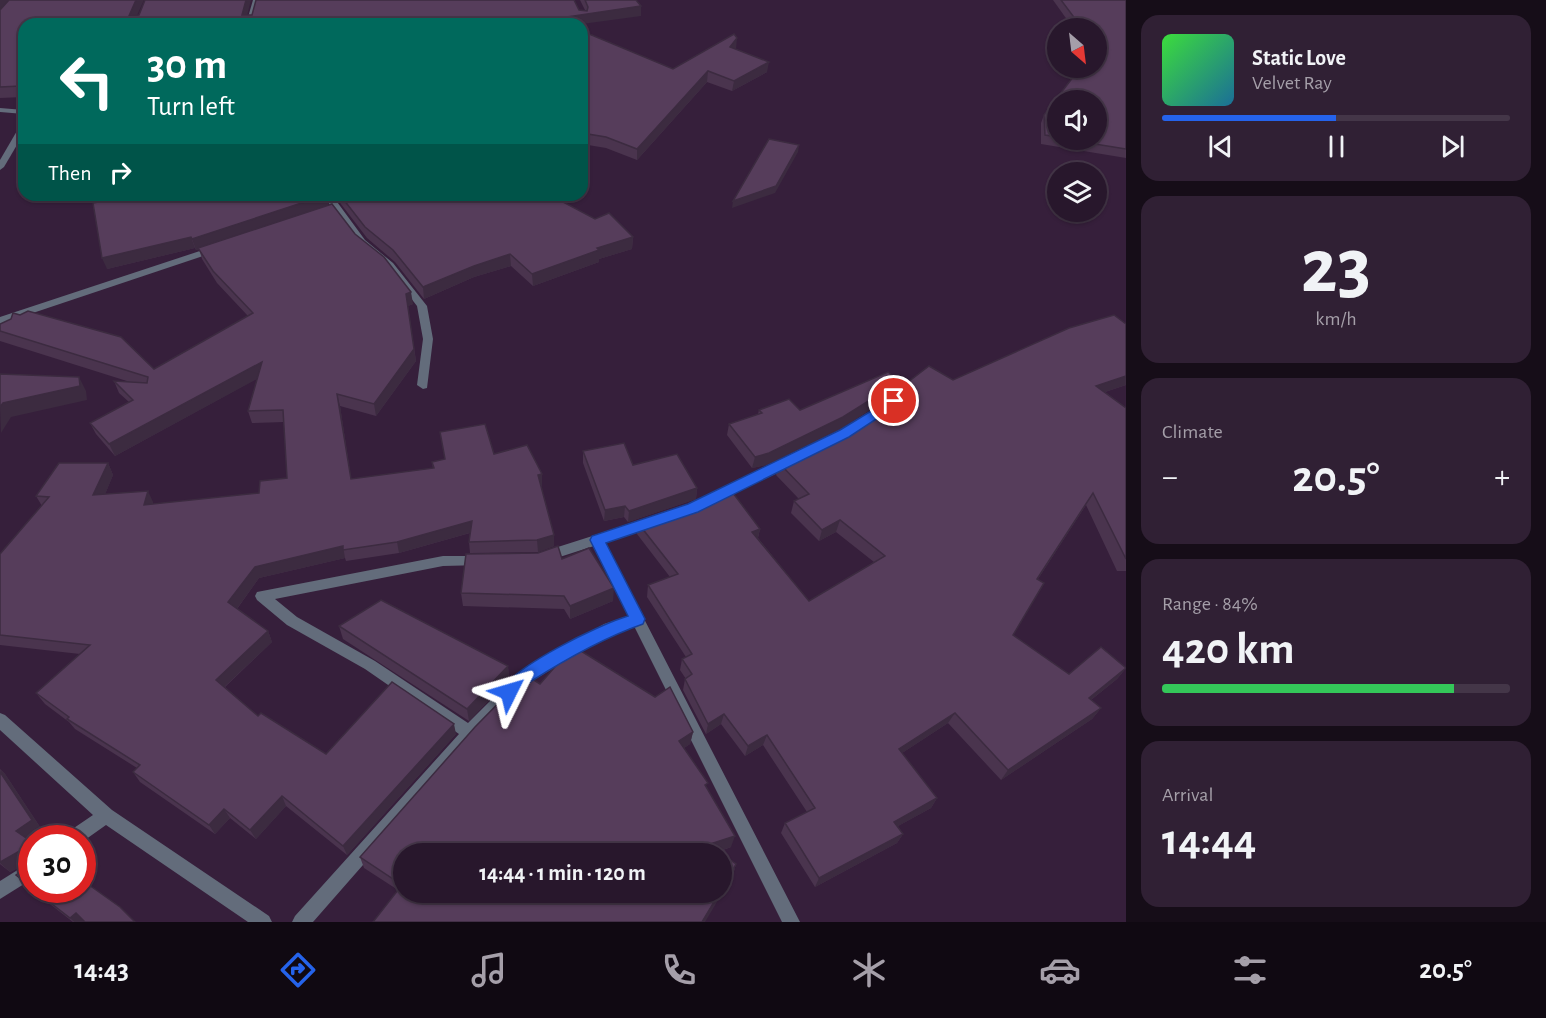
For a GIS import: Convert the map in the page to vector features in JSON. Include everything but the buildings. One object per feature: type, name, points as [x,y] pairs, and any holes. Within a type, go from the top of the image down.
[{"type":"street","points":[[251,18],[256,0]]},
{"type":"street","points":[[0,110],[18,112]]},
{"type":"street","points":[[0,167],[18,136]]},
{"type":"street","points":[[331,201],[362,242],[390,265],[422,306],[428,339],[423,385]]},
{"type":"street","points":[[305,220],[337,209]]},
{"type":"street","points":[[0,321],[228,244]]},
{"type":"street","points":[[682,512],[806,454]]},
{"type":"street","points":[[526,559],[538,559],[661,519]]},
{"type":"street","points":[[597,540],[791,922]]},
{"type":"street","points":[[470,733],[370,665],[292,621],[262,596],[442,561],[490,560]]},
{"type":"street","points":[[301,922],[470,733],[522,679],[609,628],[637,619]]},
{"type":"street","points":[[0,720],[106,816],[263,922]]},
{"type":"street","points":[[93,825],[106,816]]},
{"type":"street","points":[[0,891],[18,879]]},
{"type":"route","points":[[509,692],[522,679],[609,628],[637,619],[597,540],[693,508],[845,434],[894,401]]}]
